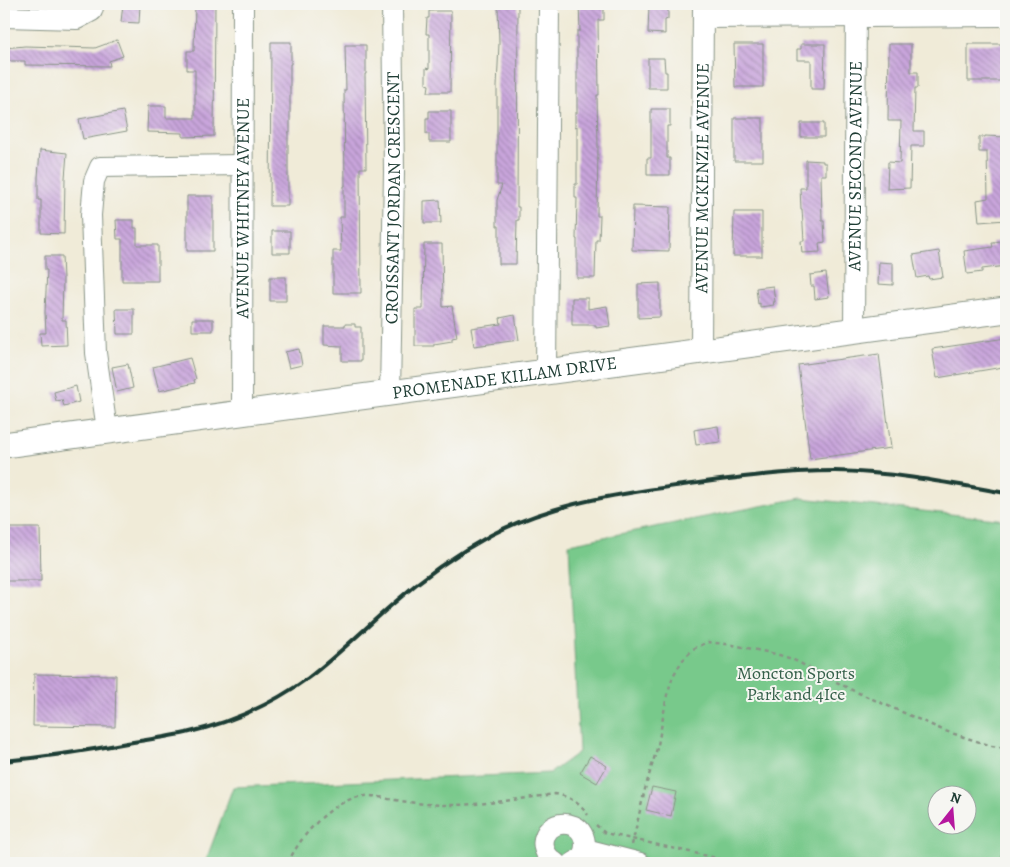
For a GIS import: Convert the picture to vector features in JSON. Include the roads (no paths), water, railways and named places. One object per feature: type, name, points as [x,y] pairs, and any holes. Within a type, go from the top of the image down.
[{"type":"main road","name":"PROMENADE KILLAM DRIVE","points":[[4,445],[1006,310]]},
{"type":"street","points":[[4,17],[77,19],[92,11],[94,4]]},
{"type":"street","name":"AVENUE WHITNEY AVENUE","points":[[242,413],[243,4]]},
{"type":"street","name":"CROISSANT JORDAN CRESCENT","points":[[390,393],[394,172],[392,4]]},
{"type":"street","points":[[546,372],[549,4]]},
{"type":"street","points":[[703,11],[838,16],[856,10],[1006,16]]},
{"type":"street","name":"AVENUE SECOND AVENUE","points":[[854,330],[856,10]]},
{"type":"street","name":"AVENUE MCKENZIE AVENUE","points":[[701,350],[703,11]]},
{"type":"street","points":[[107,430],[96,353],[91,225],[94,181],[100,167],[242,166]]},
{"type":"street","points":[[556,863],[548,858],[544,851],[544,838],[552,827],[566,823],[582,832],[586,842],[579,856],[634,862]]},
{"type":"railway","points":[[4,761],[81,751],[186,733],[250,712],[280,697],[308,678],[405,593],[465,550],[511,525],[575,504],[640,491],[770,474],[813,471],[857,472],[900,476],[1006,493]]},
{"type":"park label","name":"Moncton Sports Park and 4Ice","points":[[796,683]]}]
